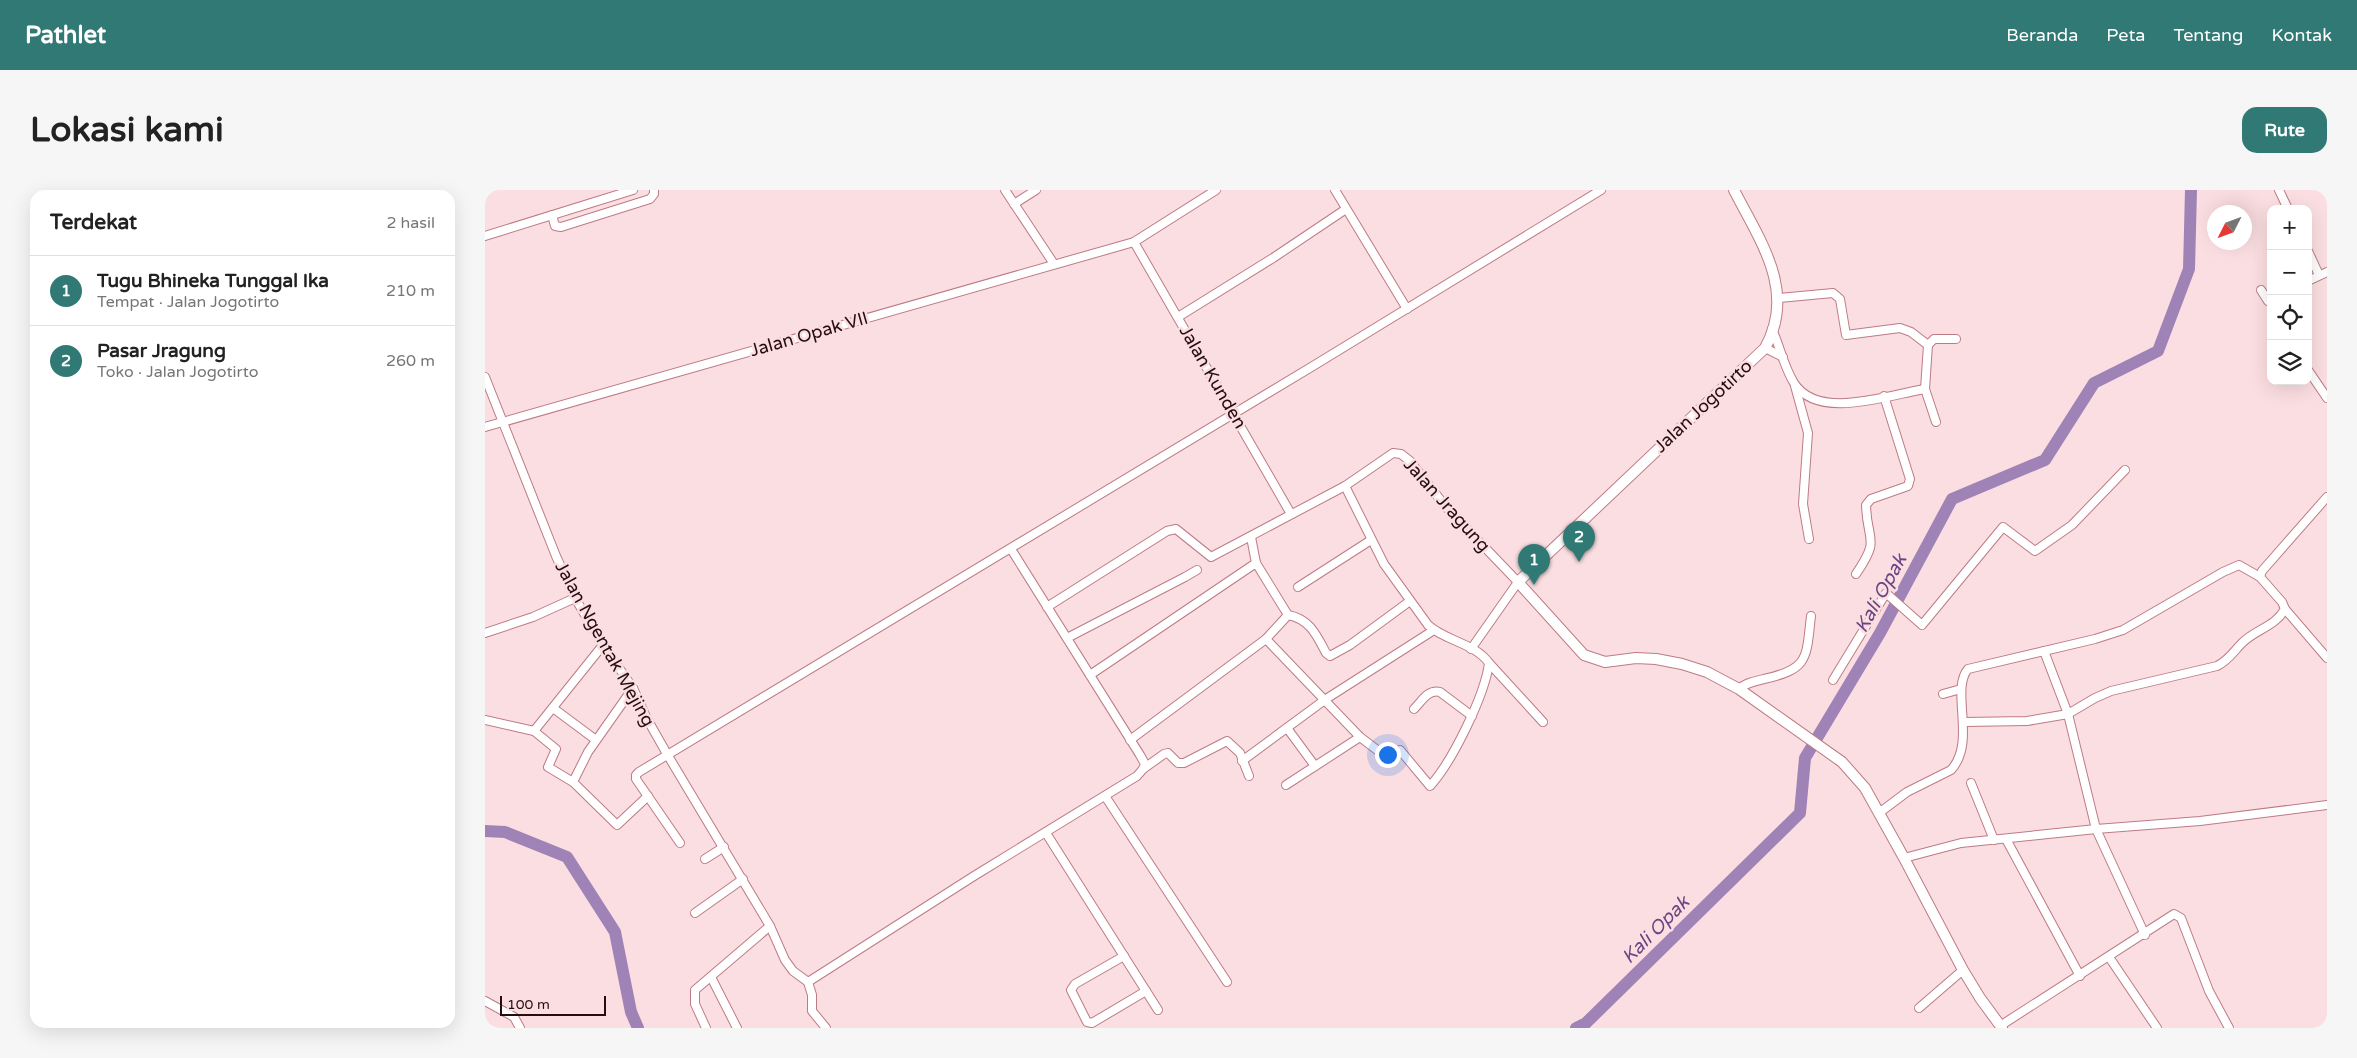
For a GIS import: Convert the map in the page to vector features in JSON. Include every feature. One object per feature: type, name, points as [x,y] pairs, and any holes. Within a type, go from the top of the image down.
[{"type":"street","points":[[485,236],[633,190]]},
{"type":"street","points":[[551,215],[555,226],[561,227],[650,199],[654,194],[654,190]]},
{"type":"street","points":[[1005,190],[1054,264]]},
{"type":"street","points":[[1014,204],[1036,190]]},
{"type":"street","points":[[1335,190],[1407,309]]},
{"type":"street","points":[[680,843],[636,779],[636,775],[667,754],[1011,549],[1601,190]]},
{"type":"street","name":"Jalan Jogotirto","points":[[1518,582],[1765,348],[1773,329],[1779,298],[1775,276],[1760,240],[1734,190]]},
{"type":"street","points":[[2279,190],[2286,205]]},
{"type":"street","name":"Jalan Opak VII","points":[[485,426],[1134,242],[1214,191]]},
{"type":"street","points":[[1178,317],[1273,258],[1346,209]]},
{"type":"street","name":"Jalan Kunden","points":[[1134,242],[1235,413],[1291,514]]},
{"type":"street","points":[[2312,257],[2323,274]]},
{"type":"street","points":[[2261,290],[2267,299]]},
{"type":"street","points":[[1779,298],[1833,293],[1840,299],[1846,335],[1900,328],[1911,332],[1928,345]]},
{"type":"street","points":[[1773,329],[1795,384],[1808,434],[1803,504],[1809,539]]},
{"type":"street","points":[[1936,422],[1925,390],[1928,345],[1934,339],[1956,339]]},
{"type":"street","points":[[1765,348],[1783,356]]},
{"type":"street","points":[[2312,375],[2326,394]]},
{"type":"street","name":"Jalan Ngentak Mejing","points":[[485,378],[556,556],[575,598],[633,688],[646,717],[667,754],[770,926],[785,960],[793,971],[808,982]]},
{"type":"street","points":[[1795,384],[1808,398],[1830,404],[1845,404],[1925,390]]},
{"type":"street","points":[[1856,574],[1868,556],[1872,545],[1866,506],[1871,499],[1908,486],[1910,479],[1885,396]]},
{"type":"street","name":"Jalan Jragung","points":[[1047,606],[1167,531],[1176,529],[1211,557],[1251,538],[1291,514],[1345,486],[1393,454],[1401,454],[1410,461],[1456,518],[1518,582]]},
{"type":"street","points":[[1833,680],[1885,593],[1922,625],[2003,527],[2035,551],[2072,525],[2125,470]]},
{"type":"street","points":[[1345,486],[1384,564],[1433,630],[1471,649],[1489,663],[1543,722]]},
{"type":"street","points":[[2260,577],[2268,562],[2327,497]]},
{"type":"street","points":[[1251,538],[1256,562],[1288,615],[1311,626],[1326,653],[1330,656],[1350,645],[1410,601]]},
{"type":"street","points":[[1298,588],[1371,540]]},
{"type":"street","points":[[1011,549],[1145,764],[1143,769]]},
{"type":"street","points":[[1090,675],[1256,562]]},
{"type":"street","points":[[1879,813],[1907,792],[1951,770],[1959,758],[1964,722],[1961,689],[1962,676],[1968,669],[2095,639],[2123,630],[2233,567],[2239,565],[2260,577],[2327,658]]},
{"type":"street","points":[[1067,638],[1185,578],[1197,570]]},
{"type":"street","points":[[1471,649],[1518,582],[1584,655],[1605,662],[1635,658],[1682,664],[1707,672],[1739,689],[1831,753],[1851,771],[1879,813],[1963,970],[2001,1027],[2109,956],[2145,935],[2170,916],[2178,914],[2209,991],[2229,1028]]},
{"type":"street","points":[[485,633],[533,617],[575,598]]},
{"type":"street","points":[[1964,722],[2027,720],[2068,714],[2111,691],[2217,666],[2227,661],[2243,642],[2270,626],[2285,609]]},
{"type":"street","points":[[1130,740],[1266,639],[1288,615]]},
{"type":"street","points":[[1739,689],[1745,684],[1788,673],[1797,667],[1806,654],[1811,616]]},
{"type":"street","points":[[1242,761],[1326,699],[1433,630]]},
{"type":"street","points":[[1266,639],[1326,699],[1360,737],[1385,756],[1400,750],[1430,786],[1439,776],[1472,716],[1489,663]]},
{"type":"street","points":[[535,731],[603,644]]},
{"type":"street","points":[[2045,650],[2068,714],[2096,829],[2145,935]]},
{"type":"street","points":[[573,782],[596,740],[633,688]]},
{"type":"street","points":[[1943,694],[1961,689]]},
{"type":"street","points":[[1414,709],[1431,691],[1436,691],[1472,716]]},
{"type":"street","points":[[553,708],[596,740]]},
{"type":"street","points":[[485,720],[535,731],[556,749],[548,767],[573,782],[617,825],[648,796]]},
{"type":"street","points":[[1287,728],[1315,766]]},
{"type":"street","points":[[1285,785],[1360,737]]},
{"type":"street","points":[[826,1028],[812,1012],[808,982],[974,876],[1137,776],[1143,769],[1164,754],[1168,753],[1178,763],[1183,763],[1227,742],[1240,753],[1249,776]]},
{"type":"street","points":[[1971,783],[1993,840]]},
{"type":"street","points":[[1105,796],[1227,982]]},
{"type":"street","points":[[1904,858],[1961,843],[2096,829],[2199,821],[2327,805]]},
{"type":"street","points":[[1046,833],[1158,1010]]},
{"type":"street","points":[[2006,839],[2080,976]]},
{"type":"street","points":[[705,859],[724,847]]},
{"type":"street","points":[[695,913],[743,879]]},
{"type":"street","points":[[706,1028],[693,996],[695,990],[770,926]]},
{"type":"street","points":[[1124,956],[1075,984],[1071,990],[1087,1022],[1092,1023],[1146,991]]},
{"type":"street","points":[[2109,956],[2157,1028]]},
{"type":"street","points":[[1919,1008],[1963,970]]},
{"type":"street","points":[[711,977],[737,1028]]},
{"type":"street","points":[[485,1001],[514,1017],[520,1028]]},
{"type":"waterway","name":"Kali Opak","points":[[1576,1028],[1586,1023],[1800,813],[1805,758],[1880,633],[1952,499],[2045,460],[2094,383],[2158,351],[2189,269],[2191,190]]},
{"type":"waterway","name":"Kali Opak","points":[[485,831],[505,832],[567,857],[615,932],[631,1012],[638,1028]]},
{"type":"place","name":"Pasar Jragung","points":[[1579,562]]},
{"type":"place","name":"Tugu Bhineka Tunggal Ika","points":[[1534,585]]}]
